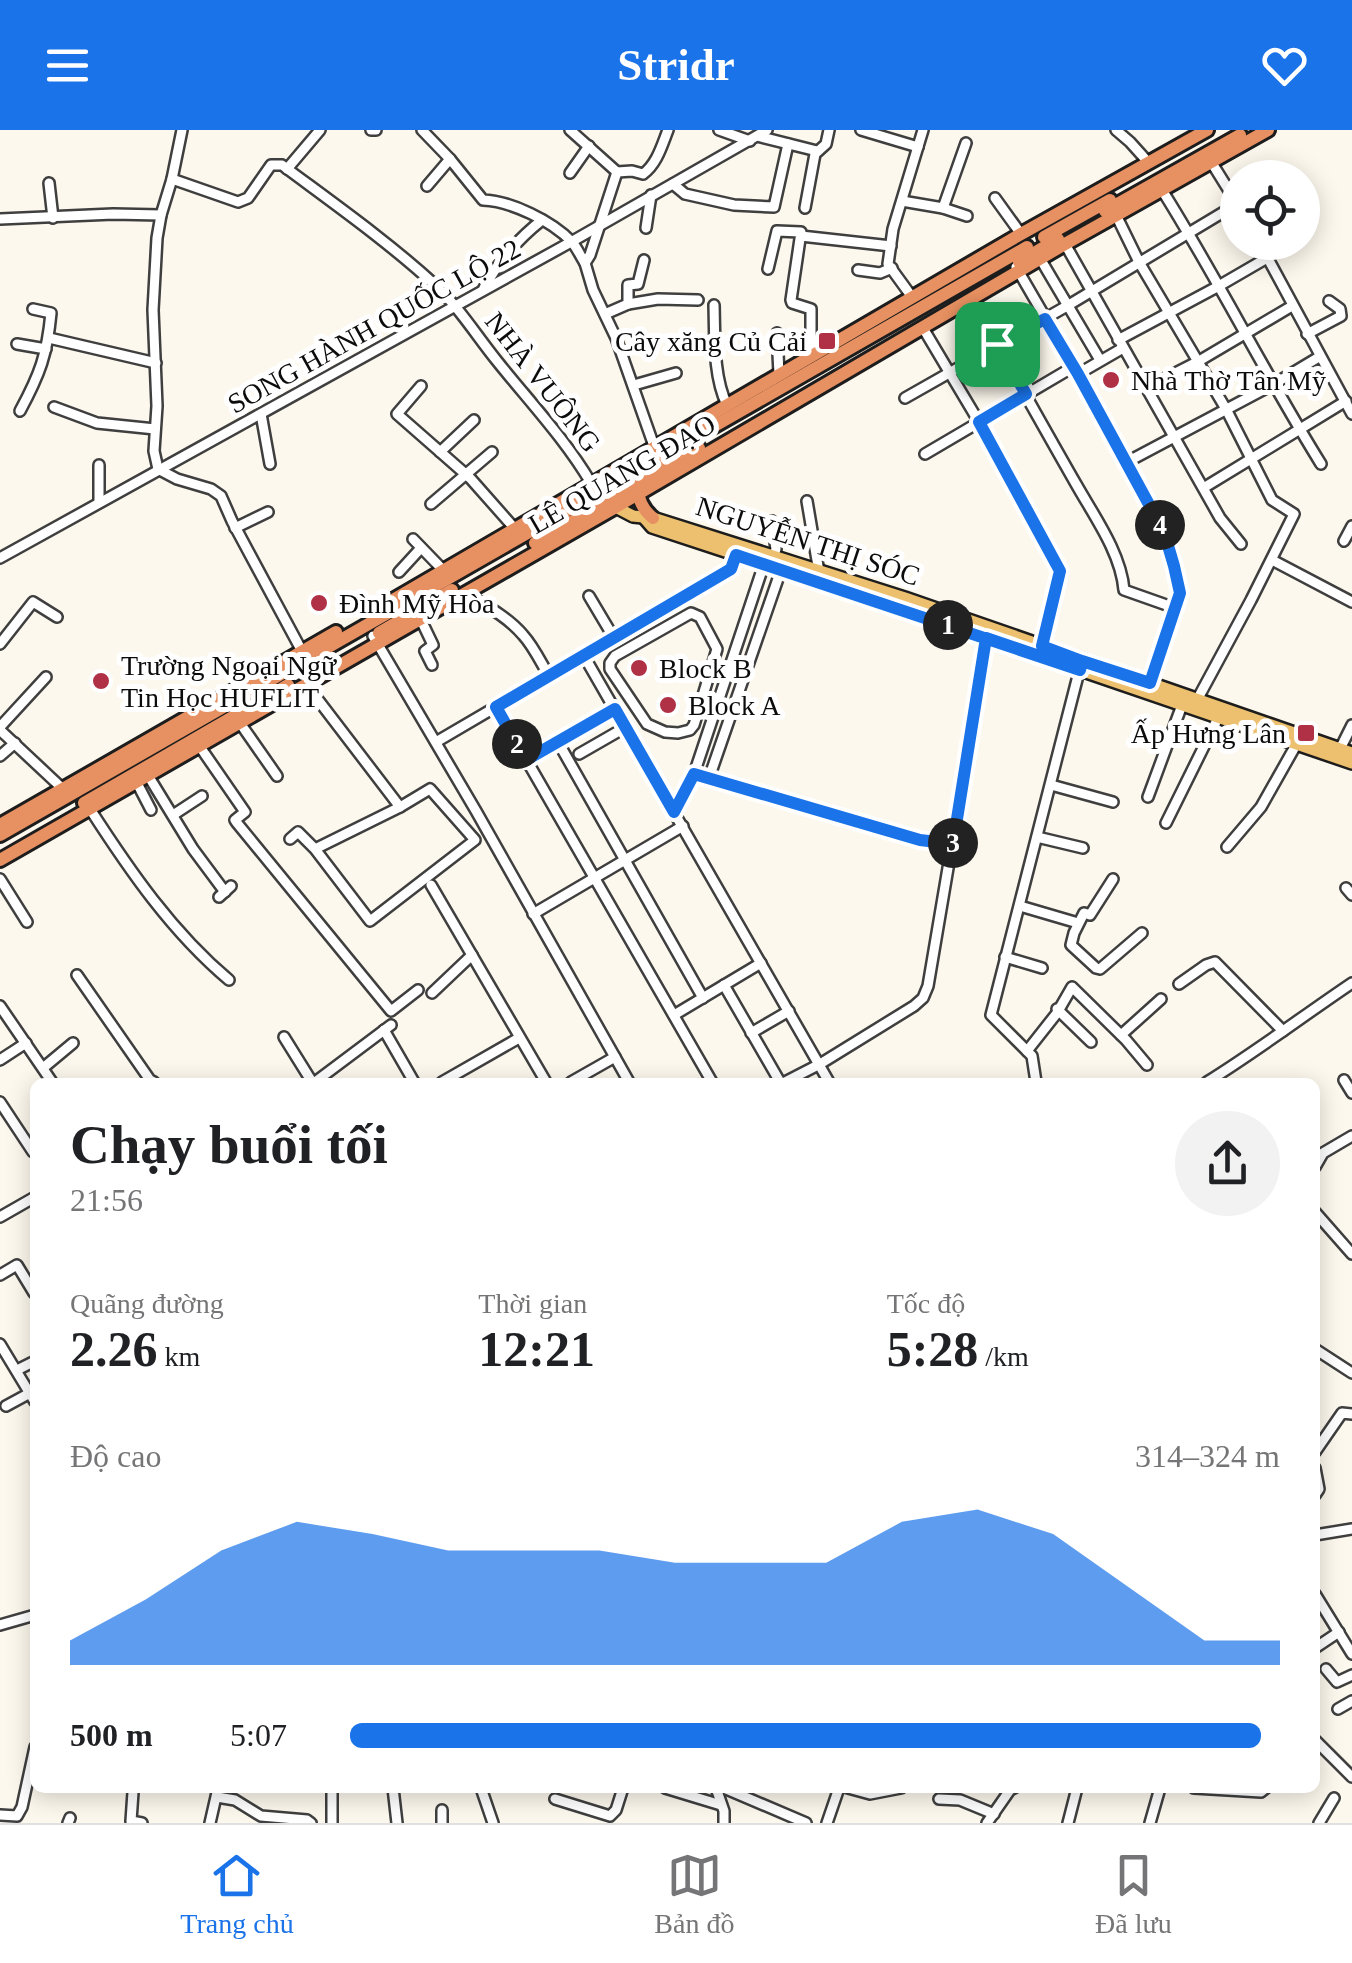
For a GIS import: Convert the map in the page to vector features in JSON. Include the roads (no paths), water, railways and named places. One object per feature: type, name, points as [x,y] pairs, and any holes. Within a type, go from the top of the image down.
[{"type":"highway","name":"LÊ QUANG ĐẠO","points":[[0,852],[375,640],[421,620],[602,496],[654,446],[1207,130]]},
{"type":"highway","name":"LÊ QUANG ĐẠO","points":[[0,860],[143,780],[198,743],[240,724],[602,496],[1234,130]]},
{"type":"highway","name":"LÊ QUANG ĐẠO","points":[[638,488],[1250,130]]},
{"type":"highway","name":"LÊ QUANG ĐẠO","points":[[1038,255],[1162,190],[1208,157],[1268,130]]},
{"type":"highway","name":"LÊ QUANG ĐẠO","points":[[0,835],[66,792],[518,532],[602,496],[638,488],[923,328],[1017,268]]},
{"type":"highway","points":[[638,488],[649,518]]},
{"type":"highway","name":"LÊ QUANG ĐẠO","points":[[0,825],[66,792]]},
{"type":"main road","name":"NGUYỄN THỊ SÓC","points":[[602,496],[649,518],[769,561],[781,570],[986,638],[1150,683],[1346,751]]},
{"type":"main road","name":"NGUYỄN THỊ SÓC","points":[[649,518],[652,527],[736,555],[819,572],[905,598],[1042,646],[1081,666],[1182,705],[1352,763]]},
{"type":"street","points":[[182,130],[160,215],[153,310],[154,451],[158,469],[221,496],[304,655]]},
{"type":"street","points":[[172,179],[238,202],[248,198],[271,165],[287,169],[320,130]]},
{"type":"street","points":[[422,130],[483,200],[502,201],[542,220],[572,242],[634,385],[654,446]]},
{"type":"street","points":[[570,130],[616,172]]},
{"type":"street","points":[[645,173],[656,160],[668,130]]},
{"type":"street","points":[[719,130],[818,151]]},
{"type":"street","name":"SONG HÀNH QUỐC LỘ 22","points":[[0,558],[767,130]]},
{"type":"street","points":[[805,208],[815,154],[826,144],[829,130]]},
{"type":"street","points":[[860,130],[918,148]]},
{"type":"street","points":[[912,297],[888,264],[893,228],[924,130]]},
{"type":"street","points":[[1116,130],[1148,162]]},
{"type":"street","points":[[616,172],[645,173],[702,198],[774,207],[788,144]]},
{"type":"street","points":[[943,208],[966,144]]},
{"type":"street","points":[[570,174],[588,146]]},
{"type":"street","points":[[1208,157],[1220,176]]},
{"type":"street","points":[[427,186],[450,160]]},
{"type":"street","name":"NHÀ VUÔNG","points":[[287,169],[339,206],[456,305],[602,496]]},
{"type":"street","points":[[584,263],[590,255],[616,172]]},
{"type":"street","points":[[50,184],[54,218]]},
{"type":"street","points":[[1162,190],[1321,464]]},
{"type":"street","points":[[646,228],[651,195]]},
{"type":"street","points":[[996,198],[1021,234]]},
{"type":"street","points":[[902,201],[967,216]]},
{"type":"street","points":[[0,219],[160,215]]},
{"type":"street","points":[[1116,215],[1139,262],[1226,409],[1272,500],[1294,517],[1196,700]]},
{"type":"street","points":[[904,398],[1220,215]]},
{"type":"street","points":[[482,291],[494,268],[542,220]]},
{"type":"street","points":[[768,270],[777,231],[891,246]]},
{"type":"street","points":[[801,234],[792,303],[811,308],[814,354]]},
{"type":"street","points":[[1065,244],[1220,518],[1242,544]]},
{"type":"street","points":[[1038,255],[1100,360]]},
{"type":"street","points":[[628,304],[628,286],[638,284],[644,260]]},
{"type":"street","points":[[925,454],[1026,394],[1100,360],[1170,312],[1264,260]]},
{"type":"street","points":[[1268,260],[1352,414]]},
{"type":"street","points":[[858,270],[880,272],[892,268]]},
{"type":"street","points":[[1017,268],[1164,532],[1180,593],[1150,683]]},
{"type":"street","points":[[605,314],[628,304],[698,300]]},
{"type":"street","points":[[971,300],[1106,538],[1122,571],[1124,590],[1175,608]]},
{"type":"street","points":[[1307,334],[1341,316],[1340,309],[1329,301]]},
{"type":"street","points":[[714,305],[717,359],[727,406]]},
{"type":"street","points":[[1146,388],[1292,306]]},
{"type":"street","points":[[20,411],[41,372],[47,344],[51,312],[33,309]]},
{"type":"street","points":[[923,328],[1060,571],[1042,646]]},
{"type":"street","points":[[777,333],[778,374]]},
{"type":"street","points":[[17,344],[47,344],[156,363]]},
{"type":"street","points":[[1127,462],[1319,357]]},
{"type":"street","points":[[634,385],[676,373]]},
{"type":"street","points":[[421,386],[397,414],[466,474],[518,532]]},
{"type":"street","points":[[1204,487],[1346,401]]},
{"type":"street","points":[[54,407],[97,423],[155,429]]},
{"type":"street","points":[[260,414],[270,464]]},
{"type":"street","points":[[440,452],[474,420]]},
{"type":"street","points":[[430,504],[492,452]]},
{"type":"street","points":[[99,465],[100,502]]},
{"type":"street","points":[[806,500],[819,572]]},
{"type":"street","points":[[235,528],[268,512]]},
{"type":"street","points":[[674,812],[694,774],[735,652],[776,549],[772,521]]},
{"type":"street","points":[[1344,541],[1352,526]]},
{"type":"street","points":[[413,539],[446,573]]},
{"type":"street","points":[[399,572],[422,548]]},
{"type":"street","points":[[436,742],[731,569],[736,555]]},
{"type":"street","points":[[1272,560],[1352,602]]},
{"type":"street","points":[[709,778],[781,570]]},
{"type":"street","points":[[465,593],[515,627],[549,676]]},
{"type":"street","points":[[588,596],[614,638]]},
{"type":"street","points":[[0,644],[33,602],[56,616]]},
{"type":"street","points":[[693,613],[717,648],[697,719],[692,728],[682,733],[665,732],[647,724],[610,669],[612,658],[654,634],[693,613]]},
{"type":"street","points":[[646,619],[654,634]]},
{"type":"street","points":[[421,620],[433,645],[426,651],[432,665]]},
{"type":"street","points":[[791,1078],[923,998],[953,844],[986,638]]},
{"type":"street","points":[[375,640],[627,1078]]},
{"type":"street","points":[[717,648],[735,652]]},
{"type":"street","points":[[584,656],[827,1078]]},
{"type":"street","points":[[1035,1078],[1032,1056],[991,1015],[1081,666]]},
{"type":"street","points":[[46,677],[0,728],[66,792]]},
{"type":"street","points":[[725,683],[741,686]]},
{"type":"street","points":[[306,684],[400,807]]},
{"type":"street","points":[[1148,797],[1182,705]]},
{"type":"street","points":[[496,707],[710,1078]]},
{"type":"street","points":[[526,760],[615,709]]},
{"type":"street","points":[[1166,823],[1218,718]]},
{"type":"street","points":[[697,719],[711,723]]},
{"type":"street","points":[[240,724],[277,776]]},
{"type":"street","points":[[1346,751],[1352,725]]},
{"type":"street","points":[[579,754],[626,728]]},
{"type":"street","points":[[558,742],[702,998]]},
{"type":"street","points":[[0,756],[15,743]]},
{"type":"street","points":[[198,743],[245,812],[234,820],[391,1011],[418,990]]},
{"type":"street","points":[[1227,847],[1261,807],[1296,744]]},
{"type":"street","points":[[694,774],[920,840],[953,844]]},
{"type":"street","points":[[143,780],[151,810]]},
{"type":"street","points":[[143,780],[173,815],[225,891]]},
{"type":"street","points":[[1050,785],[1113,802]]},
{"type":"street","points":[[290,839],[298,832],[315,849],[370,921],[475,840],[430,790],[315,849]]},
{"type":"street","points":[[173,815],[202,796]]},
{"type":"street","points":[[90,809],[160,910],[229,980]]},
{"type":"street","points":[[533,914],[683,826]]},
{"type":"street","points":[[1038,837],[1084,848]]},
{"type":"street","points":[[255,867],[266,858]]},
{"type":"street","points":[[0,879],[27,922]]},
{"type":"street","points":[[1113,879],[1090,915],[1084,913],[1071,944],[1098,970],[1142,933]]},
{"type":"street","points":[[431,885],[544,1078]]},
{"type":"street","points":[[1020,906],[1078,923]]},
{"type":"street","points":[[432,994],[472,954]]},
{"type":"street","points":[[1005,957],[1042,968]]},
{"type":"street","points":[[1179,984],[1215,962],[1283,1031]]},
{"type":"street","points":[[674,1015],[762,963]]},
{"type":"street","points":[[77,975],[151,1078]]},
{"type":"street","points":[[1213,1078],[1352,983]]},
{"type":"street","points":[[724,986],[781,1078]]},
{"type":"street","points":[[1027,1051],[1072,987],[1147,1065]]},
{"type":"street","points":[[1121,1035],[1161,999]]},
{"type":"street","points":[[0,1006],[49,1078]]},
{"type":"street","points":[[1058,1009],[1090,1042]]},
{"type":"street","points":[[752,1032],[789,1011]]},
{"type":"street","points":[[318,1078],[387,1027],[412,1078]]},
{"type":"street","points":[[284,1037],[310,1078]]},
{"type":"street","points":[[449,1078],[519,1038]]},
{"type":"street","points":[[0,1060],[26,1043]]},
{"type":"street","points":[[43,1068],[73,1044]]},
{"type":"street","points":[[578,1078],[615,1058]]},
{"type":"street","points":[[1344,1080],[1352,1094]]},
{"type":"street","points":[[0,1102],[30,1147]]},
{"type":"street","points":[[1320,1158],[1352,1136]]},
{"type":"street","points":[[0,1217],[30,1200]]},
{"type":"street","points":[[1320,1218],[1352,1254]]},
{"type":"street","points":[[0,1275],[17,1264],[30,1286]]},
{"type":"street","points":[[0,1344],[30,1393]]},
{"type":"street","points":[[1320,1352],[1352,1373]]},
{"type":"street","points":[[16,1370],[30,1363]]},
{"type":"street","points":[[6,1406],[30,1400]]},
{"type":"street","points":[[1320,1445],[1342,1413],[1352,1416]]},
{"type":"street","points":[[1320,1534],[1352,1529]]},
{"type":"street","points":[[1320,1602],[1352,1654]]},
{"type":"street","points":[[0,1625],[30,1616]]},
{"type":"street","points":[[1320,1645],[1339,1632]]},
{"type":"street","points":[[1326,1669],[1337,1682],[1352,1675]]},
{"type":"street","points":[[1338,1708],[1352,1701]]},
{"type":"street","points":[[1320,1745],[1352,1776]]},
{"type":"street","points":[[0,1814],[11,1820],[17,1816],[30,1781]]},
{"type":"street","points":[[132,1793],[131,1821],[142,1823]]},
{"type":"street","points":[[210,1823],[218,1793]]},
{"type":"street","points":[[220,1793],[261,1816],[311,1823]]},
{"type":"street","points":[[332,1793],[332,1823]]},
{"type":"street","points":[[394,1793],[397,1823]]},
{"type":"street","points":[[483,1793],[492,1822],[505,1823]]},
{"type":"street","points":[[555,1798],[610,1816],[621,1793]]},
{"type":"street","points":[[683,1793],[722,1804]]},
{"type":"street","points":[[718,1793],[724,1823]]},
{"type":"street","points":[[736,1793],[806,1823]]},
{"type":"street","points":[[827,1823],[836,1793]]},
{"type":"street","points":[[939,1799],[960,1800],[991,1818],[1008,1793]]},
{"type":"street","points":[[1068,1823],[1076,1793]]},
{"type":"street","points":[[1159,1793],[1150,1822],[1165,1823]]},
{"type":"street","points":[[1319,1823],[1334,1798]]},
{"type":"street","points":[[442,1810],[442,1823]]},
{"type":"place","name":"Cây xăng Củ Cải","points":[[827,341]]},
{"type":"place","name":"Nhà Thờ Tân Mỹ","points":[[1111,380]]},
{"type":"place","name":"Đình Mỹ Hòa","points":[[319,603]]},
{"type":"place","name":"Block B","points":[[639,668]]},
{"type":"place","name":"Trường Ngoại Ngữ Tin Học HUFLIT","points":[[101,681]]},
{"type":"place","name":"Block A","points":[[668,705]]},
{"type":"place","name":"Ấp Hưng Lân","points":[[1306,733]]}]
